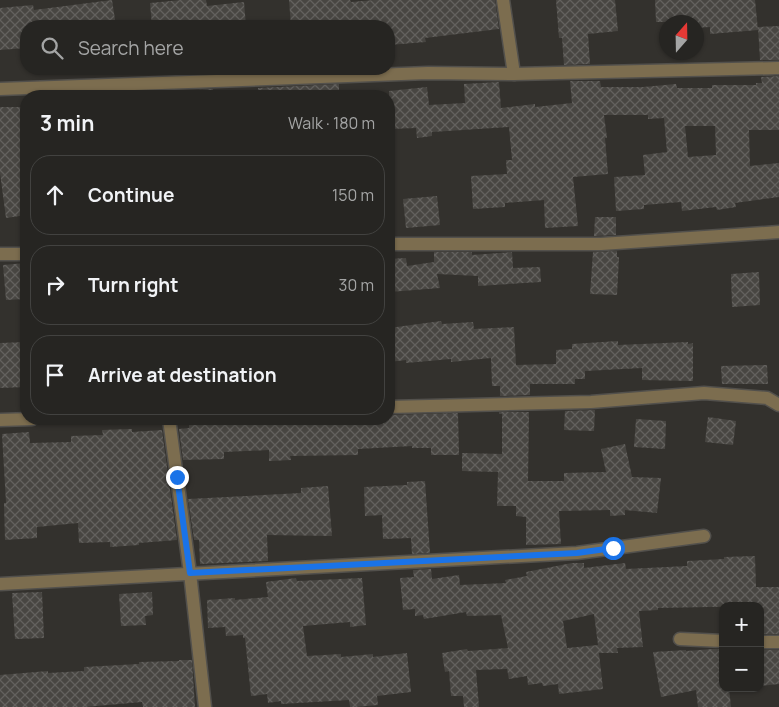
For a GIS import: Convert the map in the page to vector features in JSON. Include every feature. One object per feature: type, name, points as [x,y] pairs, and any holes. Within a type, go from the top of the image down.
[{"type":"street","points":[[503,0],[514,74]]},
{"type":"street","points":[[395,74],[514,74],[779,68]]},
{"type":"street","points":[[0,89],[374,75]]},
{"type":"street","points":[[395,244],[601,244],[779,232]]},
{"type":"street","points":[[0,254],[20,254]]},
{"type":"street","points":[[395,407],[591,402],[704,393],[767,398],[779,405]]},
{"type":"street","points":[[0,420],[20,419]]},
{"type":"street","points":[[170,425],[190,573],[205,707]]},
{"type":"street","points":[[0,584],[577,553],[704,536]]},
{"type":"street","points":[[680,639],[719,641]]},
{"type":"street","points":[[764,642],[779,642]]},
{"type":"building","points":[[112,0],[115,20],[20,20],[20,48],[0,50],[0,8],[33,5],[34,10]]},
{"type":"building","points":[[206,0],[207,6],[244,2],[246,20],[151,20],[150,3]]},
{"type":"building","points":[[289,0],[350,0],[351,2],[374,0],[495,0],[499,29],[425,38],[426,42],[395,45],[395,20],[291,20]]},
{"type":"building","points":[[556,0],[615,0],[618,31],[588,34],[590,64],[564,65],[562,38],[559,38]]},
{"type":"building","points":[[655,0],[755,0],[758,30],[710,34],[710,27],[704,27],[704,15],[659,15],[659,22],[656,22]]},
{"type":"building","points":[[779,26],[779,60],[760,60],[758,27]]},
{"type":"building","points":[[779,76],[779,130],[749,130],[750,166],[779,163],[779,197],[735,203],[736,207],[717,210],[716,207],[682,211],[681,202],[644,205],[644,209],[616,211],[614,177],[645,175],[643,155],[667,152],[664,118],[648,119],[648,115],[604,115],[608,174],[573,177],[578,226],[545,228],[544,200],[505,203],[505,207],[473,209],[471,176],[507,174],[506,160],[512,160],[509,127],[432,132],[432,136],[417,138],[416,128],[395,129],[395,90],[427,87],[429,105],[465,103],[464,84],[499,82],[501,108],[535,104],[535,107],[572,103],[570,81],[600,81],[601,87],[643,87],[676,84],[677,88],[712,88],[712,85],[756,85],[756,83],[762,83],[761,77]],"holes":[[[685,126],[715,126],[716,155],[688,157]]]},
{"type":"building","points":[[339,84],[339,90],[258,90],[258,88]]},
{"type":"building","points":[[0,107],[20,107],[20,216],[6,218],[0,173]]},
{"type":"building","points":[[437,196],[440,225],[406,228],[403,199]]},
{"type":"building","points":[[595,217],[616,217],[616,235],[594,236]]},
{"type":"building","points":[[617,251],[617,257],[619,257],[617,295],[590,294],[593,252]]},
{"type":"building","points":[[434,252],[472,252],[472,255],[512,252],[513,268],[540,267],[541,282],[478,286],[478,276],[437,274],[440,288],[395,292],[395,259],[406,258],[407,266],[434,262]]},
{"type":"building","points":[[20,264],[20,299],[6,300],[3,265]]},
{"type":"building","points":[[759,272],[760,305],[732,307],[731,274]]},
{"type":"building","points":[[441,321],[442,324],[473,322],[474,329],[514,327],[516,365],[556,364],[556,350],[572,349],[572,344],[618,341],[618,345],[688,342],[688,344],[693,343],[693,381],[642,380],[642,368],[585,371],[585,379],[575,379],[575,384],[530,384],[530,395],[500,396],[500,386],[492,386],[491,358],[451,362],[451,359],[406,363],[406,360],[395,361],[395,327]]},
{"type":"building","points":[[20,342],[20,387],[0,388],[0,343]]},
{"type":"building","points":[[767,365],[768,384],[722,384],[721,366]]},
{"type":"building","points":[[595,410],[594,431],[564,430],[565,411]]},
{"type":"building","points":[[499,412],[529,412],[528,481],[564,481],[564,473],[606,472],[601,449],[625,444],[632,477],[661,478],[657,513],[625,510],[625,515],[610,516],[610,510],[559,511],[561,544],[526,545],[526,517],[516,516],[516,506],[497,506],[498,472],[462,471],[462,453],[502,454],[502,414],[499,414]]},
{"type":"building","points":[[458,413],[459,455],[431,455],[431,448],[412,448],[412,446],[358,449],[358,455],[290,456],[291,460],[269,461],[269,450],[224,452],[224,459],[183,460],[179,429],[189,428],[189,425],[395,425],[395,415]]},
{"type":"building","points":[[708,417],[736,421],[733,445],[705,442]]},
{"type":"building","points":[[636,419],[666,421],[665,449],[634,447]]},
{"type":"building","points":[[132,429],[132,432],[162,430],[177,540],[110,547],[110,542],[79,543],[78,523],[37,527],[37,538],[5,540],[4,503],[6,503],[2,434],[29,432],[30,443],[71,442],[71,436],[103,435],[102,430]]},
{"type":"building","points":[[425,481],[430,553],[412,554],[411,538],[383,539],[382,515],[365,516],[364,487],[407,485],[407,482]]},
{"type":"building","points":[[328,486],[332,536],[267,535],[268,561],[200,564],[199,540],[194,540],[188,499],[301,493],[301,488]]},
{"type":"building","points":[[755,556],[756,587],[779,587],[779,634],[764,634],[764,602],[719,602],[719,607],[658,608],[658,610],[639,611],[643,647],[617,648],[618,653],[599,653],[603,689],[559,694],[558,684],[543,686],[542,683],[528,685],[527,676],[509,679],[507,669],[476,670],[479,707],[464,707],[463,696],[451,696],[449,671],[445,672],[442,653],[467,649],[468,651],[508,648],[501,615],[467,616],[466,612],[424,619],[423,615],[415,616],[415,609],[403,610],[400,578],[414,577],[413,570],[431,569],[432,579],[459,575],[460,585],[506,583],[505,580],[527,576],[526,572],[572,563],[584,563],[584,568],[625,563],[626,569],[687,566],[687,561],[724,559],[724,557]],"holes":[[[594,614],[598,645],[567,648],[563,621]]]},
{"type":"building","points":[[296,578],[297,581],[362,578],[366,625],[350,627],[350,622],[303,626],[307,656],[341,654],[341,657],[373,654],[373,657],[407,653],[411,692],[377,696],[378,705],[355,707],[350,707],[349,700],[281,704],[281,701],[268,703],[267,694],[251,696],[245,638],[243,638],[243,635],[226,636],[225,627],[208,628],[207,600],[268,597],[266,582]]},
{"type":"building","points":[[42,592],[44,638],[15,639],[12,593]]},
{"type":"building","points":[[152,592],[153,615],[145,616],[146,625],[121,626],[119,594]]},
{"type":"building","points":[[719,649],[719,692],[729,692],[731,707],[698,707],[696,690],[661,697],[653,652]]},
{"type":"building","points":[[764,650],[779,650],[779,684],[764,686]]},
{"type":"building","points":[[192,660],[195,707],[143,707],[142,702],[85,707],[0,707],[0,675],[48,671],[48,673],[84,671],[84,667]]},
{"type":"route","points":[[177,477],[190,573],[577,553],[613,548]]}]
